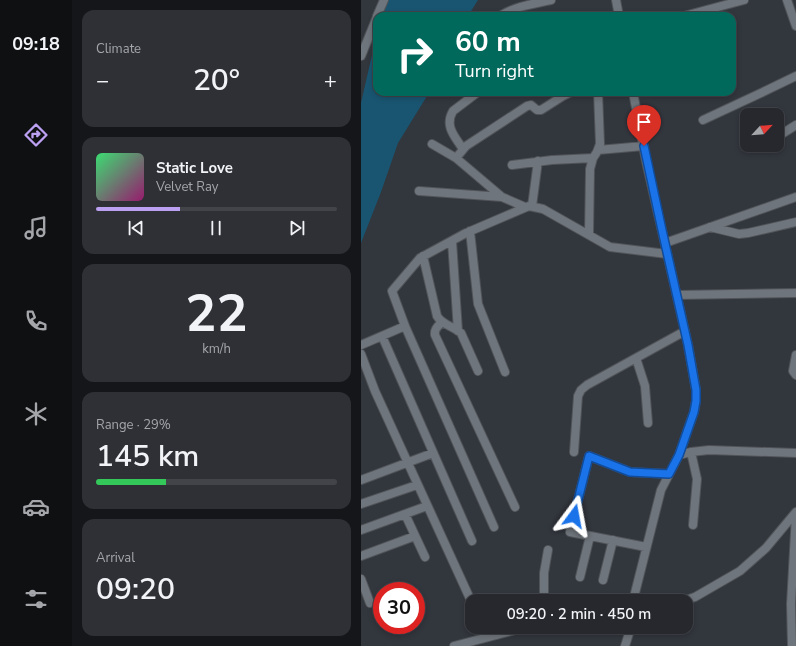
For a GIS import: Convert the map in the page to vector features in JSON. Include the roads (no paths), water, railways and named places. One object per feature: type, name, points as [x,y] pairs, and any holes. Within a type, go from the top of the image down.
[{"type":"street","points":[[379,12],[384,0]]},
{"type":"street","points":[[508,12],[521,6],[551,0]]},
{"type":"street","points":[[616,0],[617,12]]},
{"type":"street","points":[[699,12],[744,0]]},
{"type":"street","points":[[787,0],[796,26]]},
{"type":"street","points":[[361,56],[373,27]]},
{"type":"street","points":[[703,120],[796,76]]},
{"type":"street","points":[[463,149],[453,134],[449,121],[453,111],[473,96]]},
{"type":"street","points":[[456,158],[466,146],[527,106],[531,105],[537,110],[541,110],[563,96]]},
{"type":"street","points":[[589,235],[590,168],[600,144],[598,96]]},
{"type":"street","points":[[634,96],[667,254],[685,331],[696,390],[694,412],[679,455],[661,490],[635,594]]},
{"type":"street","points":[[784,132],[796,125]]},
{"type":"street","points":[[432,144],[456,158],[502,197]]},
{"type":"street","points":[[598,150],[644,146]]},
{"type":"street","points":[[512,165],[538,161],[593,158]]},
{"type":"street","points":[[529,207],[538,161]]},
{"type":"street","points":[[419,191],[502,197],[529,207],[543,209],[610,247],[667,254]]},
{"type":"street","points":[[665,243],[796,196]]},
{"type":"street","points":[[494,526],[405,326],[392,291],[423,256],[470,231],[529,207]]},
{"type":"street","points":[[710,227],[739,234],[796,222]]},
{"type":"street","points":[[470,231],[478,304],[505,372]]},
{"type":"street","points":[[452,241],[458,331]]},
{"type":"street","points":[[423,256],[436,313],[442,322],[458,331],[462,336],[478,371]]},
{"type":"street","points":[[676,292],[796,293]]},
{"type":"street","points":[[442,322],[435,330],[435,335],[515,507]]},
{"type":"street","points":[[361,345],[405,326]]},
{"type":"street","points":[[574,452],[578,396],[581,390],[587,385],[685,331]]},
{"type":"street","points":[[382,336],[472,541]]},
{"type":"street","points":[[361,354],[375,391],[407,463],[468,594]]},
{"type":"street","points":[[796,355],[793,371],[796,374]]},
{"type":"street","points":[[636,358],[645,386],[648,423]]},
{"type":"street","points":[[679,455],[709,450],[796,452]]},
{"type":"street","points":[[691,452],[697,479],[693,525]]},
{"type":"street","points":[[361,480],[433,453]]},
{"type":"street","points":[[646,547],[570,532],[589,456],[630,472],[669,474]]},
{"type":"street","points":[[361,504],[417,485]]},
{"type":"street","points":[[361,530],[427,506]]},
{"type":"street","points":[[693,598],[740,571],[766,548],[796,513]]},
{"type":"street","points":[[792,646],[791,604],[796,513]]},
{"type":"street","points":[[405,514],[425,557]]},
{"type":"street","points":[[361,556],[415,536]]},
{"type":"street","points":[[581,577],[589,536]]},
{"type":"street","points":[[603,580],[613,540]]},
{"type":"street","points":[[544,594],[544,573],[548,550]]},
{"type":"street","points":[[361,579],[370,604]]},
{"type":"street","points":[[454,646],[497,634]]},
{"type":"street","points":[[625,646],[629,634]]},
{"type":"water","points":[[384,0],[478,0],[470,12],[382,12]]},
{"type":"water","points":[[373,50],[373,96],[427,96],[398,143],[361,243],[361,103]]}]
